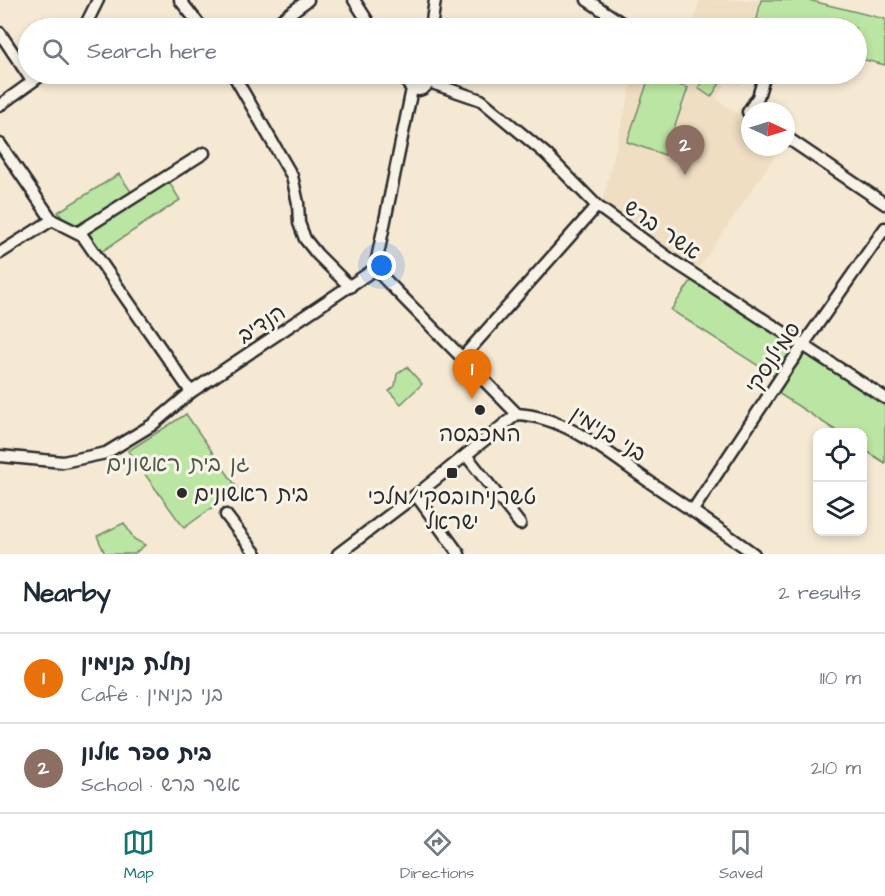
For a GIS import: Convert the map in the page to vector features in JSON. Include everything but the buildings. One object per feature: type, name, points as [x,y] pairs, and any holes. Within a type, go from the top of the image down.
[{"type":"street","points":[[89,18],[98,0]]},
{"type":"street","points":[[284,18],[308,0]]},
{"type":"street","points":[[354,0],[366,18]]},
{"type":"street","points":[[432,18],[435,0]]},
{"type":"street","points":[[587,0],[614,18]]},
{"type":"street","points":[[182,1],[195,18]]},
{"type":"street","points":[[0,33],[18,60]]},
{"type":"street","points":[[0,105],[28,84]]},
{"type":"street","points":[[239,84],[292,176],[298,203],[299,223],[305,239],[350,286]]},
{"type":"street","points":[[338,554],[517,414],[375,269],[412,89],[408,84]]},
{"type":"street","points":[[412,89],[422,89],[425,84]]},
{"type":"street","name":"אשר ברש","points":[[442,84],[481,100],[546,154],[597,206],[673,261],[885,398]]},
{"type":"street","points":[[755,102],[762,84]]},
{"type":"street","points":[[795,143],[885,204]]},
{"type":"street","points":[[0,144],[52,220],[81,235],[191,392]]},
{"type":"street","points":[[81,235],[204,153]]},
{"type":"street","points":[[462,358],[597,206]]},
{"type":"street","points":[[0,253],[52,220]]},
{"type":"street","name":"סמילנסקי","points":[[693,510],[802,345],[885,228]]},
{"type":"street","name":"הנדיב","points":[[0,456],[63,462],[106,453],[152,425],[191,392],[375,269]]},
{"type":"street","name":"בני בנימין","points":[[517,414],[531,415],[565,426],[693,510],[754,554]]},
{"type":"street","points":[[466,454],[520,524]]},
{"type":"street","points":[[416,495],[459,554]]},
{"type":"street","points":[[226,515],[256,554]]},
{"type":"shaded area","points":[[699,0],[759,0],[755,18],[695,18]]},
{"type":"shaded area","points":[[632,84],[725,84],[716,99],[741,116],[741,156],[775,156],[697,271],[602,203]]},
{"type":"green space","points":[[761,0],[808,0],[885,19],[885,65],[867,60],[867,18],[757,18]]},
{"type":"green space","points":[[647,84],[676,84],[688,88],[665,155],[627,142]]},
{"type":"green space","points":[[701,84],[719,84],[711,97],[698,88]]},
{"type":"green space","points":[[119,174],[132,193],[80,225],[67,224],[58,212]]},
{"type":"green space","points":[[168,180],[180,200],[101,252],[88,232]]},
{"type":"green space","points":[[693,278],[885,403],[885,463],[867,452],[867,428],[832,428],[775,391],[782,381],[671,310]]},
{"type":"green space","points":[[407,367],[422,384],[401,404],[389,391],[395,386],[397,374]]},
{"type":"green space","name":"גן בית ראשונים","points":[[186,414],[238,489],[184,528],[128,451]]},
{"type":"green space","points":[[124,523],[134,539],[145,545],[134,554],[105,554],[97,536]]},
{"type":"place","name":"בית ספר אלון","points":[[685,175]]},
{"type":"place","name":"נחלת בנימין","points":[[472,399]]},
{"type":"place","name":"המכבסה","points":[[480,410]]},
{"type":"place","name":"טשרניחובסקי/מלכי ישראל","points":[[452,473]]},
{"type":"place","name":"בית ראשונים","points":[[182,493]]}]
